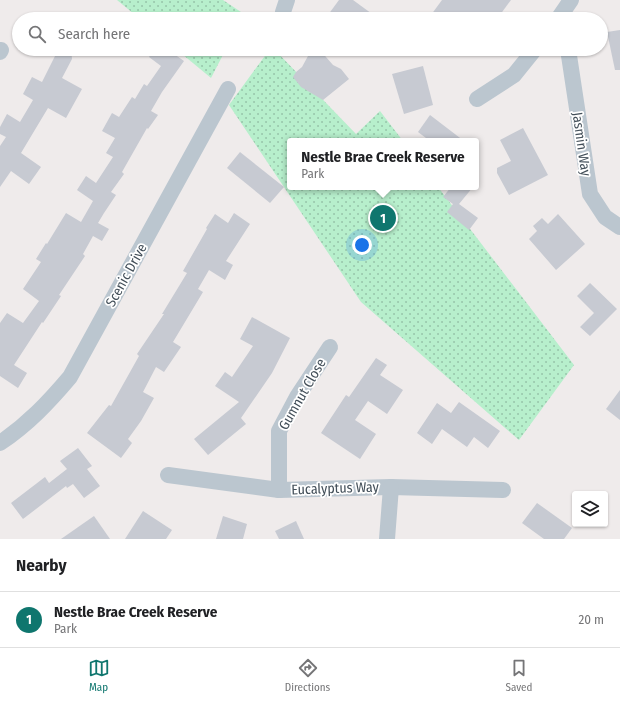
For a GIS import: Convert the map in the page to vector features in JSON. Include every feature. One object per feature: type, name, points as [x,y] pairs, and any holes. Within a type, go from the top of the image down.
[{"type":"street","points":[[563,12],[571,0]]},
{"type":"street","points":[[477,99],[514,75],[529,56]]},
{"type":"street","name":"Jasmin Way","points":[[569,56],[590,194],[605,217],[620,227]]},
{"type":"street","name":"Scenic Drive","points":[[0,443],[43,408],[70,377],[228,88]]},
{"type":"street","name":"Gumnut Close","points":[[279,490],[279,431],[297,397],[330,347]]},
{"type":"street","name":"Eucalyptus Way","points":[[168,475],[279,490],[391,487],[503,490]]},
{"type":"street","points":[[387,539],[391,487]]},
{"type":"green space","points":[[117,0],[223,0],[241,12],[132,12]]},
{"type":"green space","points":[[184,56],[222,56],[211,78]]},
{"type":"green space","points":[[265,56],[281,56],[356,134],[380,111],[401,138],[287,138],[287,190],[440,190],[574,365],[519,440],[361,302],[229,105]]},
{"type":"building","points":[[339,0],[353,0],[369,12],[330,12]]},
{"type":"building","points":[[442,0],[511,0],[502,12],[433,12]]},
{"type":"building","points":[[620,30],[620,70],[615,70],[608,32]]},
{"type":"building","points":[[55,56],[72,56],[72,59],[62,78],[82,89],[66,118],[48,108],[21,153],[41,167],[29,184],[11,171],[0,187],[0,146],[6,137],[0,134],[0,127],[7,114],[20,122],[33,100],[23,94],[32,77],[42,82]]},
{"type":"building","points":[[177,56],[184,61],[162,92],[151,111],[158,115],[148,129],[147,128],[122,172],[124,174],[111,192],[116,195],[98,223],[109,229],[102,241],[93,236],[83,254],[85,256],[59,295],[61,296],[14,365],[27,373],[18,388],[0,376],[0,323],[7,313],[23,323],[39,301],[23,289],[41,262],[36,259],[66,213],[81,222],[93,201],[77,190],[86,176],[96,183],[113,157],[106,153],[115,138],[102,131],[112,113],[119,117],[132,97],[135,99],[144,84],[147,86],[161,66],[149,57]]},
{"type":"building","points":[[308,56],[325,56],[333,65],[341,69],[349,79],[323,100],[301,87],[293,77],[302,67]]},
{"type":"building","points":[[423,66],[433,105],[404,114],[392,74]]},
{"type":"building","points":[[430,115],[460,138],[426,138],[418,132]]},
{"type":"building","points":[[523,128],[548,175],[509,195],[497,173],[497,168],[511,161],[500,140]]},
{"type":"building","points":[[240,152],[284,187],[270,203],[227,168]]},
{"type":"building","points":[[449,190],[471,190],[459,204],[478,218],[469,230],[447,212],[453,204],[443,197]]},
{"type":"building","points":[[234,213],[250,224],[226,261],[233,265],[225,280],[209,270],[198,289],[203,292],[173,342],[181,347],[164,372],[156,367],[143,392],[154,398],[141,421],[128,439],[132,443],[121,458],[87,433],[109,405],[111,406],[139,356],[137,354],[164,314],[162,314],[187,273],[183,271],[215,214],[228,223]]},
{"type":"building","points":[[558,214],[585,244],[556,270],[529,239],[537,231],[533,226],[542,218],[548,224]]},
{"type":"building","points":[[590,283],[617,309],[590,336],[580,327],[594,313],[577,296]]},
{"type":"building","points":[[252,317],[290,338],[272,373],[241,418],[246,424],[208,455],[194,439],[239,402],[215,386],[225,372],[232,377],[253,346],[240,339]]},
{"type":"building","points":[[376,358],[387,365],[380,375],[403,390],[387,414],[368,401],[355,420],[376,434],[360,459],[321,433],[346,395],[349,397]]},
{"type":"building","points":[[620,390],[620,420],[606,409]]},
{"type":"building","points":[[459,402],[500,431],[488,448],[474,437],[467,447],[442,429],[432,444],[417,433],[437,403],[451,413]]},
{"type":"building","points":[[78,448],[92,466],[87,469],[100,486],[84,498],[73,484],[67,488],[66,486],[23,519],[11,503],[45,477],[49,483],[67,469],[60,461]]},
{"type":"building","points":[[537,503],[572,528],[564,539],[544,539],[522,523]]},
{"type":"building","points":[[143,511],[172,530],[166,539],[125,539]]},
{"type":"building","points":[[94,516],[110,539],[61,539]]},
{"type":"building","points":[[223,516],[247,524],[243,539],[216,539]]},
{"type":"building","points":[[296,521],[304,539],[279,539],[275,531]]},
{"type":"place","name":"Nestle Brae Creek Reserve","points":[[383,218]]}]
